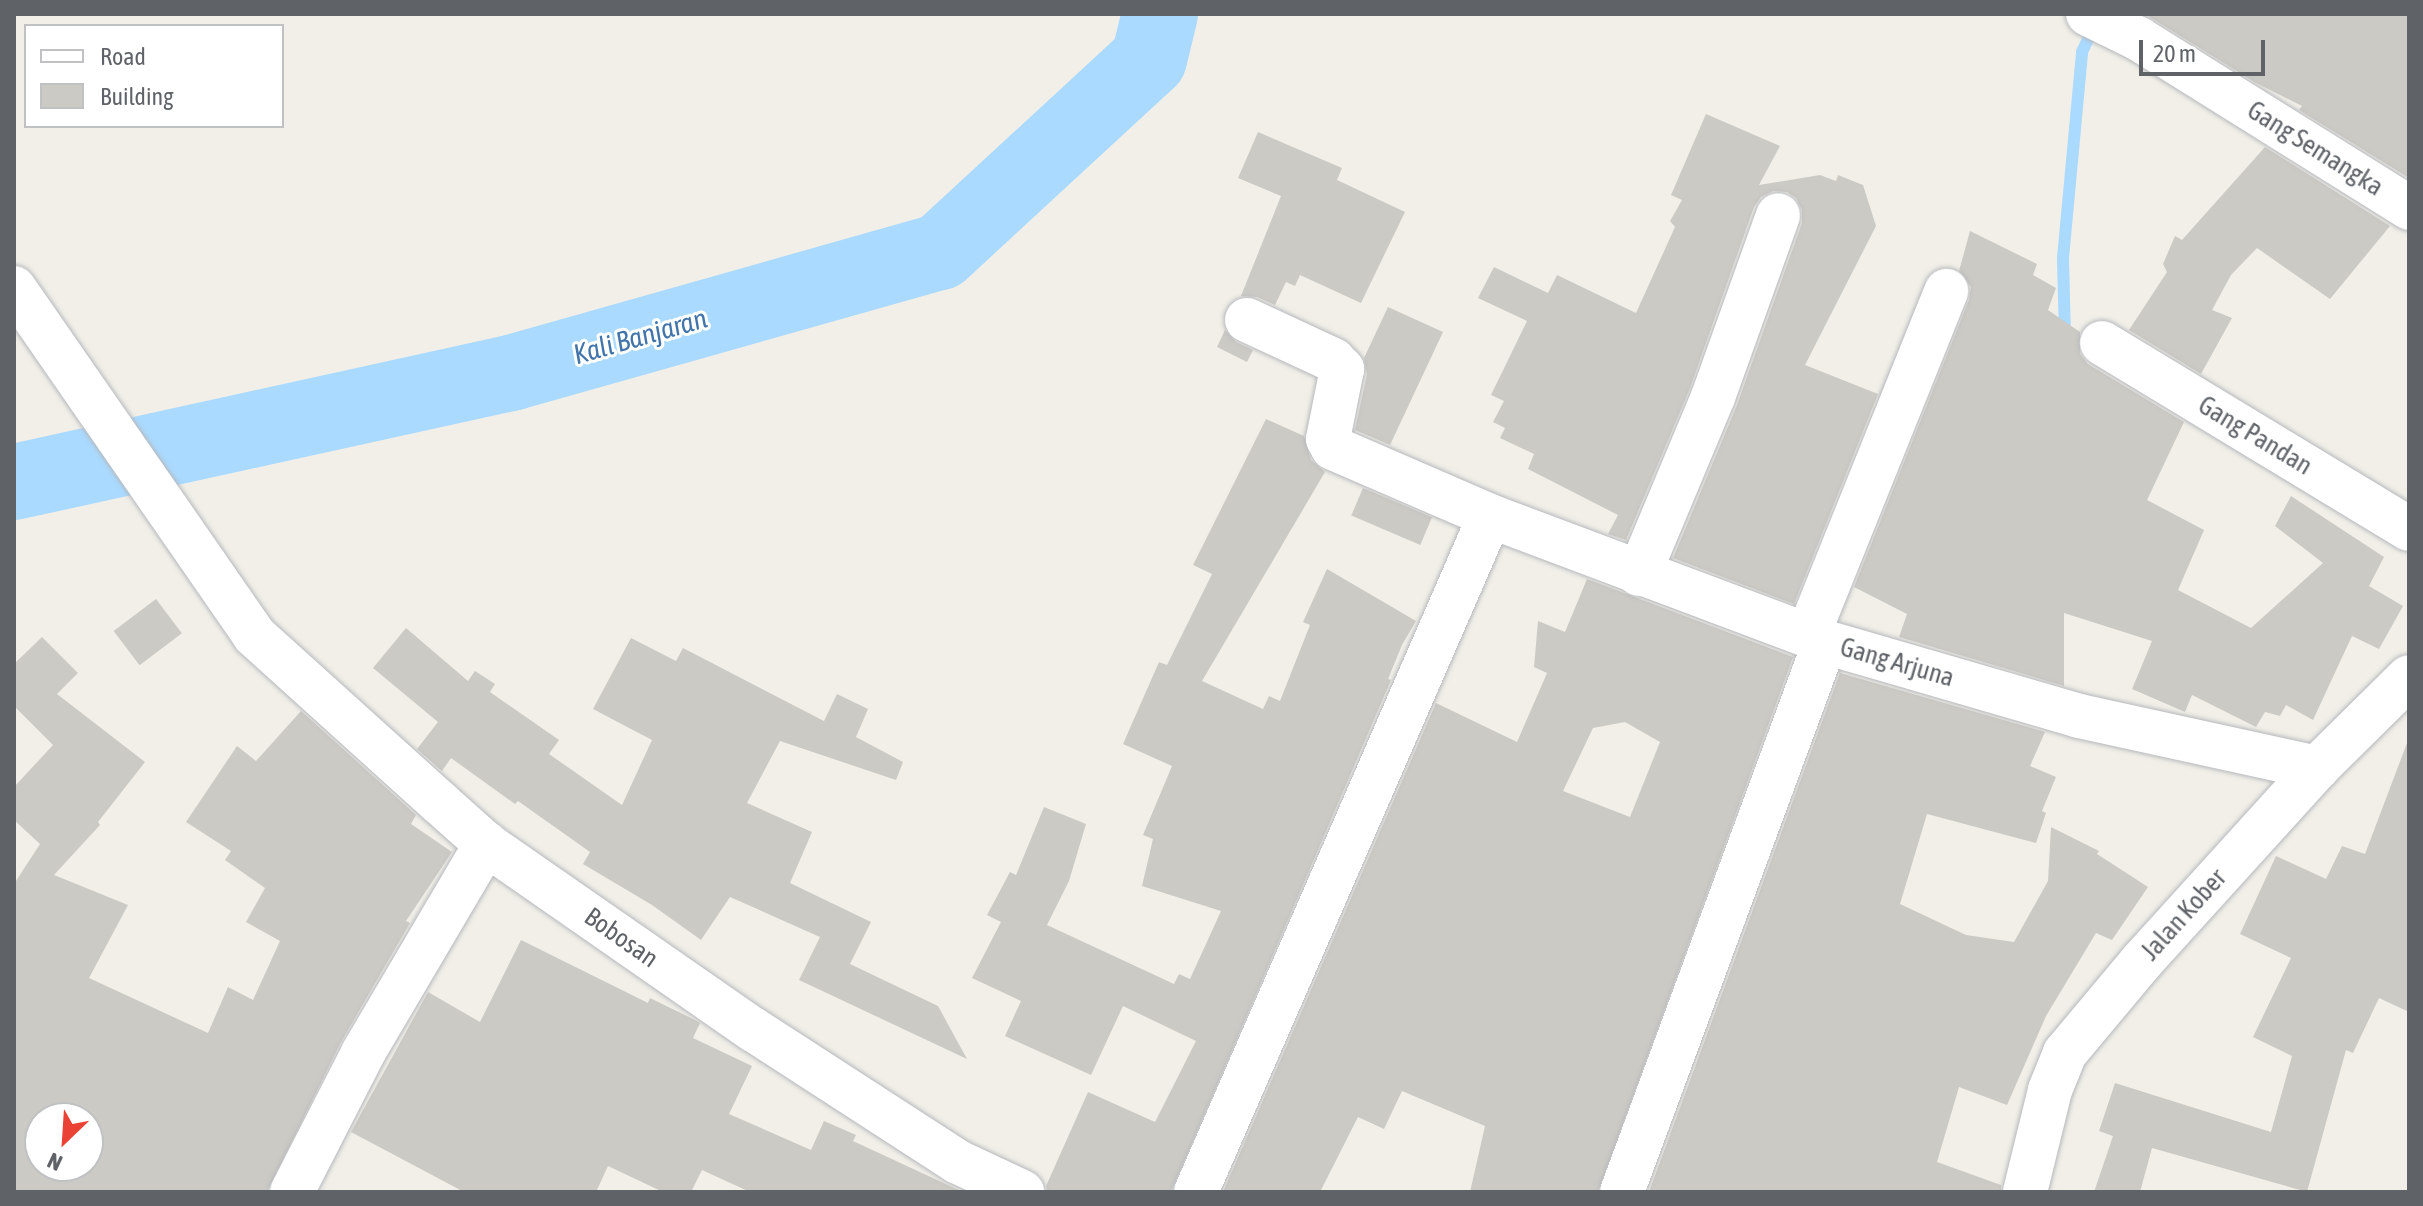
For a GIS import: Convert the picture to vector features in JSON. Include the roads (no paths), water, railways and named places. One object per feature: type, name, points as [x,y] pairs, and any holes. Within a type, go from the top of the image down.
[{"type":"street","name":"Gang Semangka","points":[[2088,14],[2139,39],[2409,208]]},
{"type":"street","points":[[1639,574],[1713,397],[1778,215]]},
{"type":"street","points":[[1622,1192],[1816,638],[1946,291]]},
{"type":"street","name":"Bobosan","points":[[18,292],[254,635],[486,844],[754,1030],[958,1162],[1022,1192]]},
{"type":"street","name":"Gang Arjuna","points":[[1247,320],[1333,360],[1342,369],[1328,439],[1333,448],[1490,516],[1816,638],[2079,716],[2317,768]]},
{"type":"street","name":"Gang Pandan","points":[[2102,343],[2409,529]]},
{"type":"street","points":[[1196,1192],[1490,516]]},
{"type":"street","name":"Jalan Kober","points":[[2025,1192],[2050,1090],[2065,1053],[2142,961],[2317,768],[2409,677]]},
{"type":"street","points":[[292,1192],[363,1053],[486,844]]},
{"type":"waterway","name":"Kali Banjaran","points":[[14,482],[511,373],[940,252],[1149,59],[1160,14]]},
{"type":"waterway","points":[[2065,336],[2063,258],[2082,52],[2094,26]]}]
